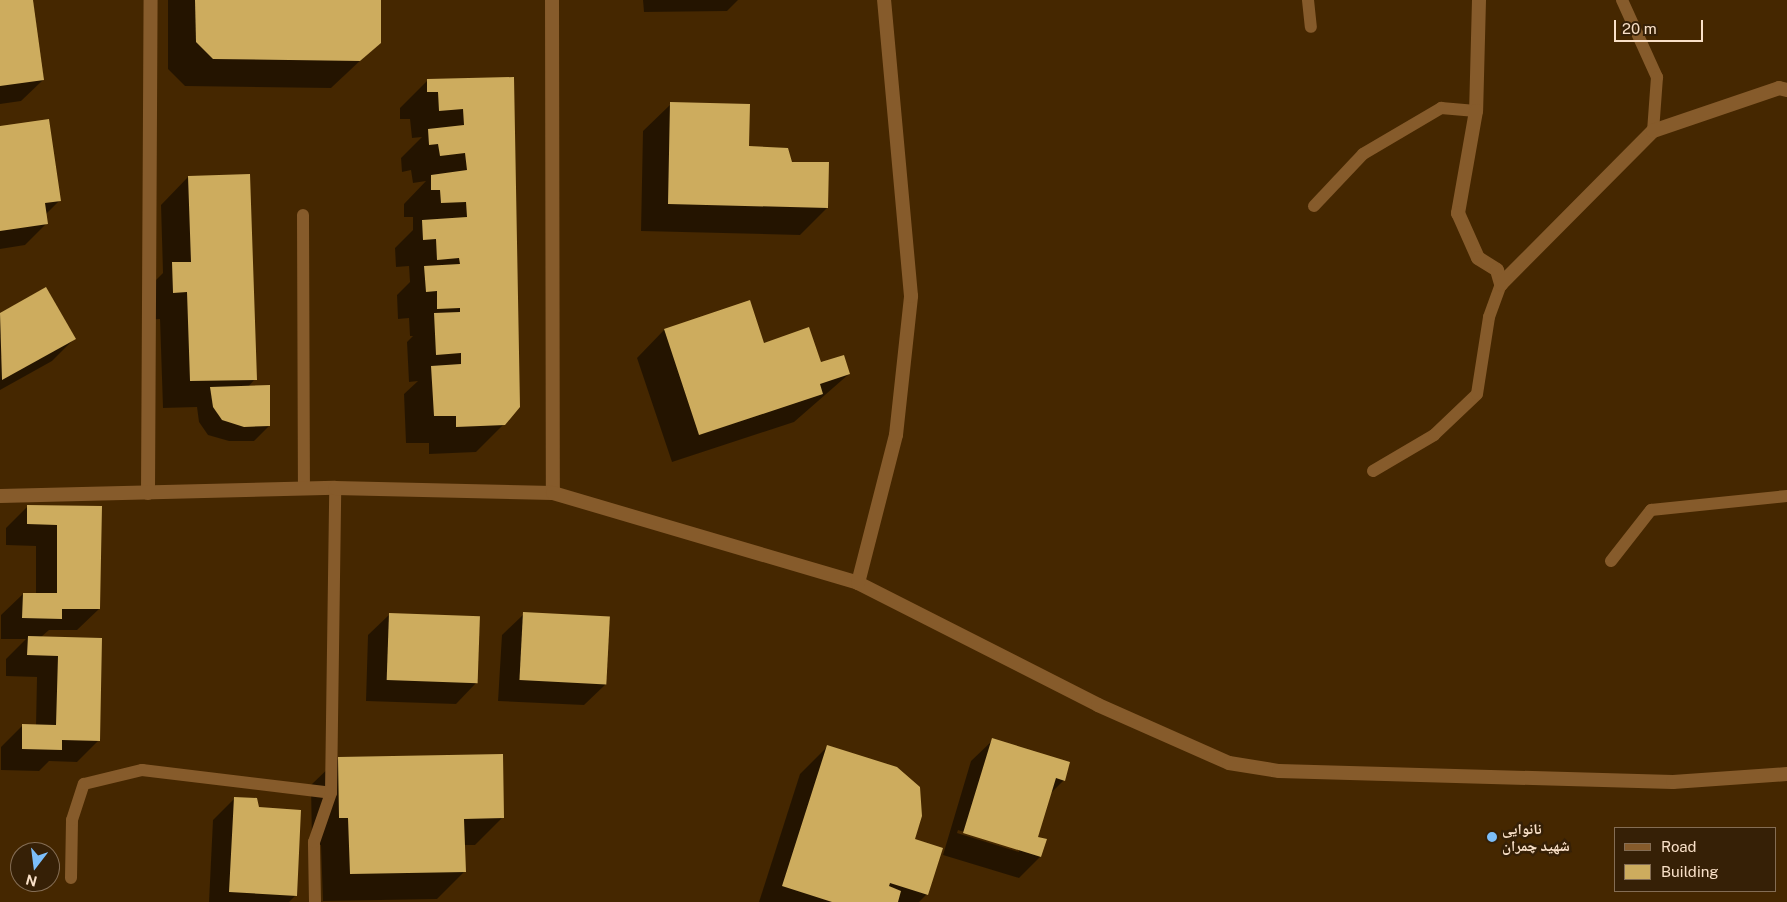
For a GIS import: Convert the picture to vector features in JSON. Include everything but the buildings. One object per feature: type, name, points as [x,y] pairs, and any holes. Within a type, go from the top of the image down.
[{"type":"street","points":[[148,493],[151,0]]},
{"type":"street","points":[[552,0],[553,493]]},
{"type":"street","points":[[858,583],[896,435],[911,296],[884,0]]},
{"type":"street","points":[[1479,0],[1476,111],[1458,213],[1478,258],[1497,270],[1501,284],[1653,132],[1778,88],[1787,90]]},
{"type":"street","points":[[0,496],[335,488],[553,493],[858,583],[1098,705],[1230,763],[1279,771],[1672,782],[1787,774]]},
{"type":"lane","points":[[1308,0],[1311,27]]},
{"type":"lane","points":[[1622,0],[1657,77],[1653,132]]},
{"type":"lane","points":[[1314,206],[1363,154],[1441,108],[1476,111]]},
{"type":"lane","points":[[303,215],[304,489]]},
{"type":"lane","points":[[1373,471],[1434,436],[1477,394],[1489,318],[1501,284]]},
{"type":"lane","points":[[315,902],[314,842],[331,793],[335,488]]},
{"type":"lane","points":[[1611,561],[1651,510],[1787,496]]},
{"type":"lane","points":[[71,878],[72,820],[84,784],[142,770],[331,793]]},
{"type":"place","name":"نانوایی شهید چمران","points":[[1492,837]]}]
